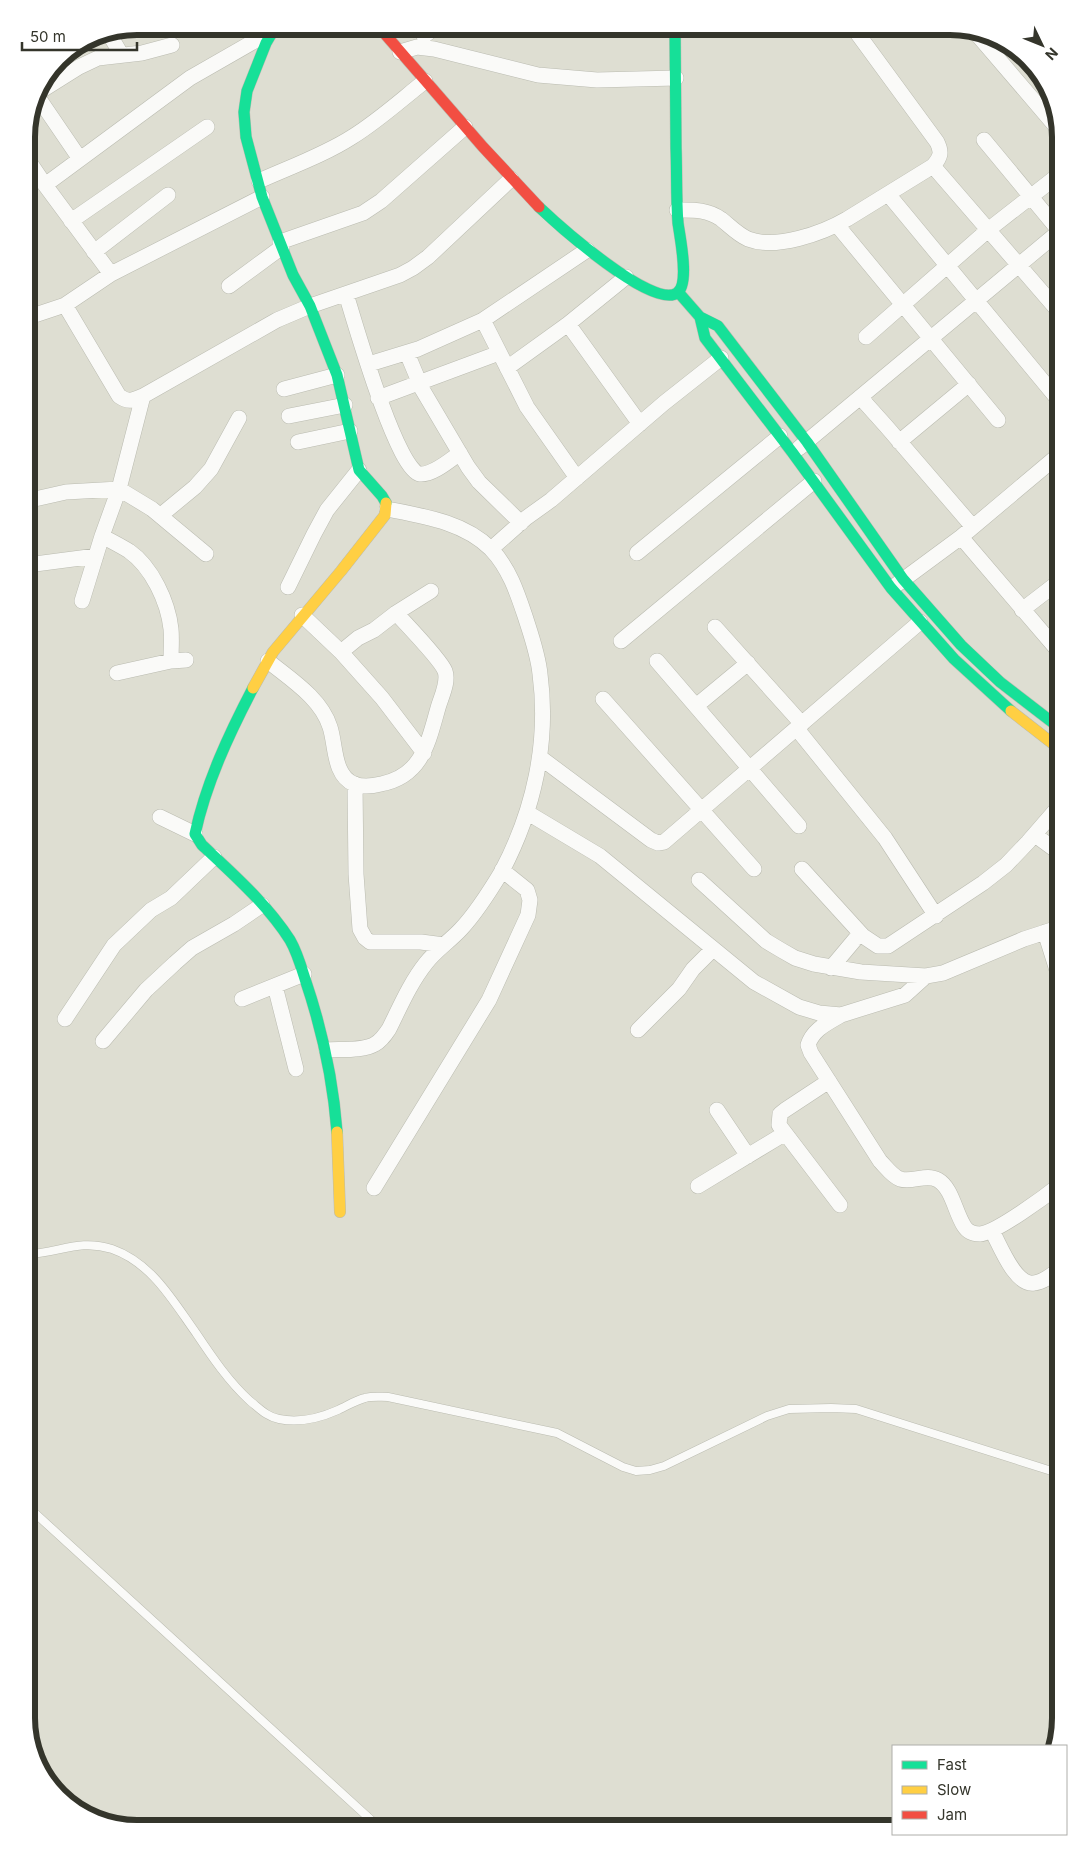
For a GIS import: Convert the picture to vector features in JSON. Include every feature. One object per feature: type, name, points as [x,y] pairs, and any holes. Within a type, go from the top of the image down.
[{"type":"street","points":[[112,274],[71,221],[37,182],[80,159],[190,78],[263,35]]},
{"type":"street","points":[[195,834],[219,759],[243,707],[273,652],[302,615],[341,571],[385,515],[387,509],[386,502],[364,479],[359,470],[337,375],[310,306],[294,275],[262,197],[246,137],[244,112],[248,91],[271,35]]},
{"type":"street","points":[[386,35],[511,179],[566,234],[626,277],[660,294],[670,296],[679,293],[684,286],[677,210],[675,35]]},
{"type":"street","points":[[677,210],[700,210],[711,213],[738,233],[749,239],[762,242],[808,236],[837,226],[933,166],[941,155],[941,149],[859,35]]},
{"type":"street","points":[[111,38],[121,54]]},
{"type":"street","points":[[982,40],[1051,120]]},
{"type":"street","points":[[49,85],[98,58],[142,53],[172,45]]},
{"type":"street","points":[[400,52],[417,46],[538,75],[597,80],[676,78]]},
{"type":"street","points":[[259,181],[351,138],[376,121],[425,80]]},
{"type":"street","points":[[42,101],[80,159]]},
{"type":"street","points":[[71,221],[207,127]]},
{"type":"street","points":[[229,286],[281,244],[354,216],[375,205],[465,127]]},
{"type":"street","points":[[984,140],[1052,222]]},
{"type":"street","points":[[933,166],[1052,303]]},
{"type":"street","points":[[65,304],[119,396],[132,401],[277,320],[310,306],[400,275],[413,268],[428,257],[511,179]]},
{"type":"street","points":[[866,337],[988,230],[1052,180]]},
{"type":"street","points":[[888,194],[1052,392]]},
{"type":"street","points":[[94,252],[168,195]]},
{"type":"street","points":[[35,315],[65,304],[112,274],[262,197]]},
{"type":"street","points":[[837,226],[998,420]]},
{"type":"street","points":[[792,452],[807,442],[1052,237]]},
{"type":"street","points":[[369,364],[407,353],[483,320],[587,250]]},
{"type":"street","points":[[507,368],[568,324],[626,277]]},
{"type":"street","points":[[679,293],[700,317],[718,326],[807,442],[863,520],[897,584],[920,622],[983,687],[1052,743]]},
{"type":"street","points":[[346,294],[378,398],[401,452],[415,472],[421,474],[431,472],[460,453]]},
{"type":"street","points":[[700,317],[705,338],[814,481],[897,584],[1000,682],[1052,722]]},
{"type":"street","points":[[483,320],[527,407],[577,478]]},
{"type":"street","points":[[568,324],[640,424]]},
{"type":"street","points":[[407,353],[419,382],[468,467],[479,482],[520,523]]},
{"type":"street","points":[[378,398],[499,353]]},
{"type":"street","points":[[491,548],[720,358]]},
{"type":"street","points":[[284,389],[337,375]]},
{"type":"street","points":[[899,442],[969,384]]},
{"type":"street","points":[[82,601],[119,489],[144,396]]},
{"type":"street","points":[[860,397],[899,442],[967,532],[1022,610],[1052,644]]},
{"type":"street","points":[[289,416],[345,405]]},
{"type":"street","points":[[160,515],[195,487],[211,468],[239,418]]},
{"type":"street","points":[[298,442],[350,431]]},
{"type":"street","points":[[637,552],[780,436]]},
{"type":"street","points":[[897,584],[967,532],[1052,461]]},
{"type":"street","points":[[288,587],[327,510],[359,470]]},
{"type":"street","points":[[621,641],[814,481]]},
{"type":"street","points":[[35,499],[66,492],[119,489],[160,515],[206,554]]},
{"type":"street","points":[[327,1050],[365,1048],[375,1045],[383,1038],[425,964],[471,919],[502,870],[528,813],[541,758],[540,673],[532,637],[519,596],[507,569],[491,548],[452,524],[387,509]]},
{"type":"street","points":[[102,536],[130,552],[140,560],[151,575],[166,605],[171,630],[170,661]]},
{"type":"street","points":[[35,564],[96,556]]},
{"type":"street","points":[[1022,610],[1052,587]]},
{"type":"street","points":[[341,652],[358,638],[383,624],[396,613],[431,591]]},
{"type":"street","points":[[268,661],[317,704],[330,726],[339,769],[345,778],[355,784],[371,786],[390,782],[404,775],[418,763],[424,753],[446,680],[446,673],[443,667],[396,613]]},
{"type":"street","points":[[302,615],[341,652],[382,698],[424,753]]},
{"type":"street","points":[[541,758],[651,840],[658,843],[664,842],[920,622]]},
{"type":"street","points":[[715,627],[800,726],[885,838],[936,916]]},
{"type":"street","points":[[117,673],[170,661],[186,660]]},
{"type":"street","points":[[657,661],[799,826]]},
{"type":"street","points":[[696,706],[748,664]]},
{"type":"street","points":[[603,699],[754,869]]},
{"type":"street","points":[[355,784],[356,874],[360,929],[365,938],[370,942],[421,942],[444,945]]},
{"type":"street","points":[[528,813],[600,856],[754,982],[799,1007],[819,1013],[841,1015]]},
{"type":"street","points":[[802,869],[862,936],[878,946],[888,946],[983,884],[1006,865],[1052,814]]},
{"type":"street","points":[[160,817],[195,834],[202,845],[262,905],[289,938],[304,974],[327,1050],[339,1154],[340,1212]]},
{"type":"street","points":[[1034,835],[1052,848]]},
{"type":"street","points":[[65,1019],[114,945],[151,910],[171,898],[214,856]]},
{"type":"street","points":[[374,1188],[489,1000],[528,915],[530,900],[527,890],[502,870]]},
{"type":"street","points":[[698,880],[766,941],[795,958],[831,968],[926,976],[943,973],[1024,939],[1052,930]]},
{"type":"street","points":[[103,1041],[146,990],[174,963],[192,948],[234,924],[262,905]]},
{"type":"street","points":[[1045,932],[1052,954]]},
{"type":"street","points":[[831,968],[852,941],[862,936]]},
{"type":"street","points":[[638,1030],[679,989],[712,949]]},
{"type":"street","points":[[242,999],[304,974]]},
{"type":"street","points":[[926,976],[904,994],[841,1015],[810,1036],[808,1044],[829,1081],[880,1161],[890,1172],[899,1179],[909,1180],[925,1177],[937,1179],[945,1186],[964,1228],[971,1233],[980,1234],[992,1231],[1052,1191]]},
{"type":"street","points":[[275,986],[296,1069]]},
{"type":"street","points":[[829,1081],[780,1114],[779,1126],[840,1205]]},
{"type":"street","points":[[717,1110],[748,1156]]},
{"type":"street","points":[[698,1186],[784,1134]]},
{"type":"street","points":[[992,1231],[1014,1272],[1024,1282],[1033,1283],[1052,1274]]},
{"type":"lane","points":[[35,1254],[76,1245],[96,1246],[112,1250],[137,1262],[161,1284],[239,1391],[262,1412],[277,1419],[309,1419],[374,1396],[397,1399],[557,1433],[623,1467],[636,1471],[664,1466],[767,1416],[789,1409],[856,1409],[1052,1471]]},
{"type":"lane","points":[[35,1513],[371,1820]]},
{"type":"lane","points":[[363,1820],[367,1816]]},
{"type":"traffic: fast","points":[[271,35],[247,91],[244,112],[246,137],[262,197],[293,275],[310,306],[337,375],[359,470],[386,503]]},
{"type":"traffic: fast","points":[[539,207],[585,247],[628,278],[648,289],[665,295],[677,293],[681,288],[684,271],[677,204],[675,35]]},
{"type":"traffic: fast","points":[[679,293],[700,317],[718,326],[807,442],[903,579],[961,645],[1000,682],[1052,722]]},
{"type":"traffic: fast","points":[[700,317],[705,338],[792,452],[891,588],[954,659],[1011,711]]},
{"type":"traffic: fast","points":[[253,688],[219,759],[205,796],[195,834],[202,845],[271,914],[290,940],[297,954],[322,1035],[330,1073],[337,1132]]},
{"type":"traffic: slow","points":[[253,688],[273,652],[385,515],[386,503]]},
{"type":"traffic: slow","points":[[1011,711],[1052,743]]},
{"type":"traffic: slow","points":[[337,1132],[340,1212]]},
{"type":"traffic: jam","points":[[386,35],[483,147],[539,207]]}]
